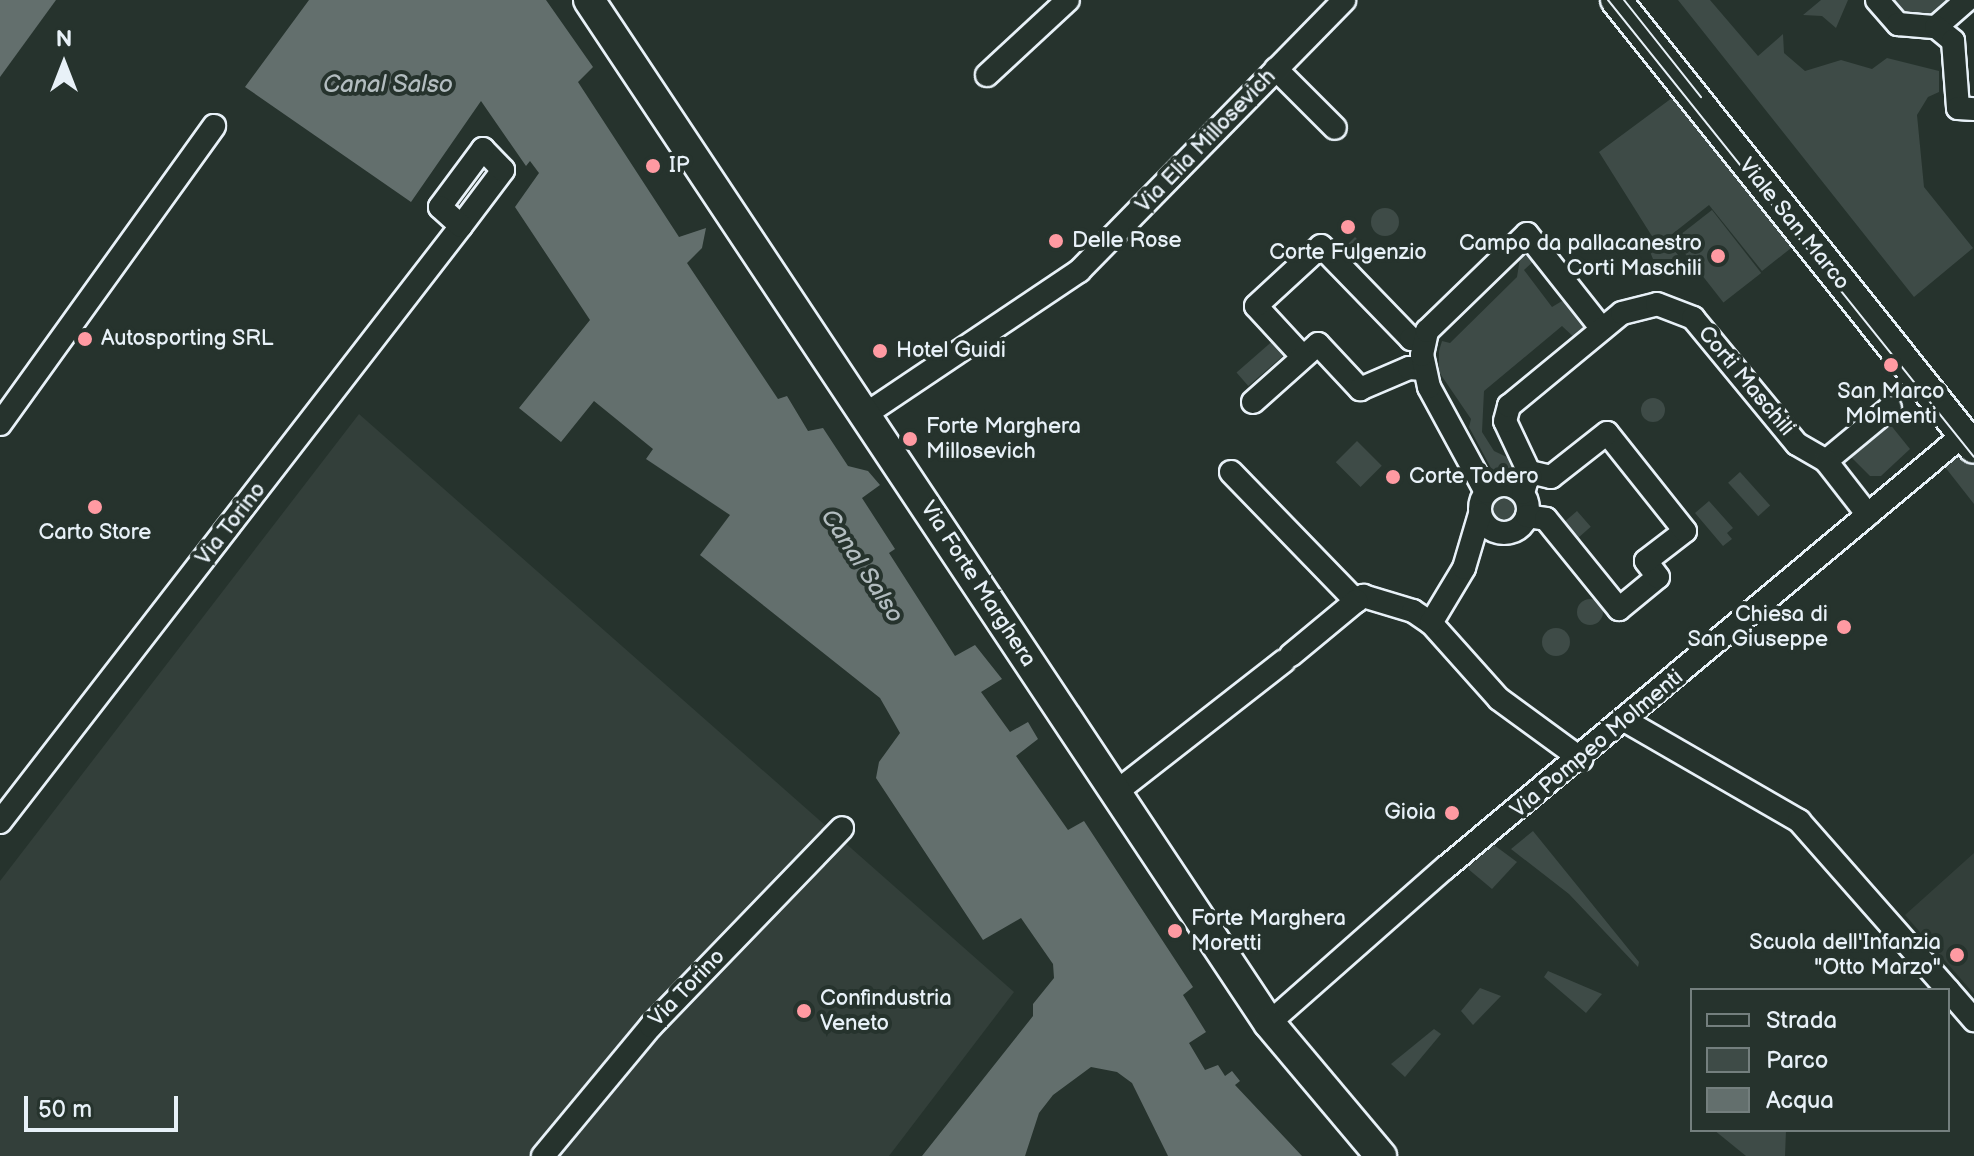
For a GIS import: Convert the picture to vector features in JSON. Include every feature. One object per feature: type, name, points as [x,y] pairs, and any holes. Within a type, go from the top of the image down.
[{"type":"street","points":[[987,75],[1068,0]]},
{"type":"street","name":"Via Elia Millosevich","points":[[866,414],[1079,271],[1344,0]]},
{"type":"street","name":"Viale San Marco","points":[[1616,0],[1969,441]]},
{"type":"street","points":[[1877,0],[1898,24],[1936,27],[1953,41],[1958,108],[1974,109]]},
{"type":"street","points":[[1936,27],[1967,0]]},
{"type":"street","name":"Via Forte Marghera","points":[[592,1],[1269,1023],[1381,1156]]},
{"type":"street","points":[[1276,69],[1335,128]]},
{"type":"street","points":[[0,424],[214,126]]},
{"type":"street","name":"Via Torino","points":[[0,822],[461,226]]},
{"type":"street","points":[[1431,623],[1464,568],[1486,492],[1423,369],[1424,340],[1527,234],[1602,329]]},
{"type":"street","points":[[1423,369],[1409,368],[1360,389],[1256,306],[1321,246],[1411,339],[1424,340]]},
{"type":"street","name":"Corti Maschili","points":[[1527,516],[1526,483],[1505,414],[1602,329],[1640,305],[1686,313],[1797,444],[1826,461],[1868,515]]},
{"type":"street","points":[[1253,402],[1310,350]]},
{"type":"street","points":[[1826,461],[1890,408]]},
{"type":"street","points":[[1464,568],[1527,516],[1546,519],[1619,609],[1658,577],[1646,561],[1685,531],[1607,433],[1551,477],[1501,485],[1486,492]]},
{"type":"street","name":"Via Pompeo Molmenti","points":[[1269,1023],[1445,868],[1581,759],[1868,515],[1969,441]]},
{"type":"street","points":[[1231,472],[1356,601]]},
{"type":"street","points":[[1480,514],[1495,531],[1510,532]]},
{"type":"street","points":[[1115,793],[1363,596],[1413,611],[1431,623],[1499,699],[1581,759]]},
{"type":"street","points":[[1626,721],[1799,821],[1946,988]]},
{"type":"street","name":"Via Torino","points":[[543,1156],[651,1026],[842,828]]},
{"type":"street","points":[[1950,992],[1974,1020]]},
{"type":"shaded area","points":[[359,414],[1014,992],[889,1156],[0,1156],[0,881]]},
{"type":"shaded area","name":"Scuola dell'Infanzia \"Otto Marzo\"","points":[[1974,853],[1974,994],[1905,915]]},
{"type":"green space","points":[[1678,0],[1710,0],[1758,56],[1783,34],[1784,53],[1805,71],[1841,60],[1872,69],[1887,58],[1939,71],[1939,92],[1928,97],[1917,115],[1924,187],[1973,248],[1914,297]]},
{"type":"green space","points":[[1821,0],[1848,0],[1836,28],[1822,16],[1803,15]]},
{"type":"green space","points":[[1888,0],[1953,0],[1933,17],[1901,16]]},
{"type":"green space","points":[[1676,95],[1795,245],[1762,271],[1709,205],[1666,239],[1681,259],[1653,259],[1648,247],[1655,241],[1599,152]]},
{"type":"green space","points":[[1385,208],[1395,212],[1399,222],[1395,232],[1385,236],[1375,232],[1371,222],[1375,212]]},
{"type":"green space","name":"Campo da pallacanestro Corti Maschili","points":[[1712,210],[1761,273],[1723,303],[1674,240]]},
{"type":"green space","points":[[1355,237],[1372,254],[1354,272],[1337,255]]},
{"type":"green space","points":[[1521,252],[1536,259],[1524,270],[1552,307],[1567,298],[1592,330],[1579,342],[1562,326],[1484,391],[1482,432],[1494,451],[1511,459],[1512,469],[1504,474],[1492,470],[1469,427],[1471,419],[1439,372],[1439,351],[1442,341],[1450,343],[1517,277]]},
{"type":"green space","points":[[1275,339],[1287,353],[1248,386],[1237,372]]},
{"type":"green space","points":[[1653,398],[1664,405],[1665,410],[1658,421],[1653,422],[1642,415],[1641,410],[1648,399]]},
{"type":"green space","points":[[1889,423],[1910,449],[1881,476],[1870,476],[1850,456]]},
{"type":"green space","points":[[1357,441],[1382,466],[1361,487],[1336,462]]},
{"type":"green space","points":[[1964,451],[1974,464],[1974,504],[1945,467]]},
{"type":"green space","points":[[1740,472],[1770,505],[1758,516],[1728,483]]},
{"type":"green space","points":[[1503,495],[1513,499],[1517,509],[1513,519],[1503,523],[1493,519],[1489,509],[1493,499]]},
{"type":"green space","points":[[1709,501],[1733,528],[1727,533],[1732,539],[1723,546],[1695,513]]},
{"type":"green space","points":[[1577,511],[1591,527],[1575,541],[1561,525]]},
{"type":"green space","points":[[1590,599],[1599,603],[1603,612],[1599,621],[1590,625],[1581,621],[1577,612],[1581,603]]},
{"type":"green space","points":[[1556,628],[1566,632],[1570,642],[1566,652],[1556,656],[1546,652],[1542,642],[1546,632]]},
{"type":"green space","points":[[1533,831],[1639,962],[1638,967],[1569,894],[1511,849]]},
{"type":"green space","points":[[1494,845],[1517,862],[1492,889],[1467,868]]},
{"type":"green space","points":[[1548,971],[1602,994],[1586,1013],[1544,977]]},
{"type":"green space","points":[[1480,988],[1501,996],[1473,1025],[1461,1011]]},
{"type":"green space","points":[[1434,1029],[1441,1034],[1405,1077],[1391,1064]]},
{"type":"green space","points":[[1716,1132],[1786,1132],[1785,1156],[1746,1156]]},
{"type":"water","points":[[0,0],[56,0],[0,77]]},
{"type":"water","name":"Canal Salso","points":[[309,0],[546,0],[593,67],[578,82],[679,237],[706,228],[702,248],[687,263],[778,399],[787,396],[808,431],[823,428],[848,466],[868,471],[880,485],[862,498],[895,549],[889,553],[955,656],[975,645],[1002,679],[981,692],[1010,732],[1028,722],[1038,739],[1016,756],[1068,830],[1084,821],[1193,987],[1183,995],[1206,1032],[1189,1043],[1205,1070],[1218,1065],[1225,1076],[1232,1071],[1240,1081],[1235,1085],[1302,1156],[1168,1156],[1132,1083],[1117,1072],[1091,1067],[1053,1095],[1039,1113],[1025,1156],[922,1156],[1033,1016],[1033,1004],[1054,978],[1053,964],[1021,918],[983,940],[876,778],[879,762],[900,733],[880,698],[700,555],[730,515],[646,459],[653,449],[594,401],[561,442],[519,408],[590,320],[515,207],[539,173],[530,161],[526,166],[481,101],[411,202],[245,87]]},
{"type":"tram line","points":[[1608,0],[1974,457]]},
{"type":"tram line","points":[[1624,0],[1701,97]]},
{"type":"place","name":"IP","points":[[653,166]]},
{"type":"place","name":"Corte Fulgenzio","points":[[1348,227]]},
{"type":"place","name":"Delle Rose","points":[[1056,241]]},
{"type":"place","name":"Campo da pallacanestro Corti Maschili","points":[[1718,256]]},
{"type":"place","name":"Autosporting SRL","points":[[85,339]]},
{"type":"place","name":"Hotel Guidi","points":[[880,351]]},
{"type":"place","name":"San Marco Molmenti","points":[[1891,365]]},
{"type":"place","name":"Forte Marghera Millosevich","points":[[910,439]]},
{"type":"place","name":"Corte Todero","points":[[1393,477]]},
{"type":"place","name":"Carto Store","points":[[95,507]]},
{"type":"place","name":"Chiesa di San Giuseppe","points":[[1844,627]]},
{"type":"place","name":"Gioia","points":[[1452,813]]},
{"type":"place","name":"Forte Marghera Moretti","points":[[1175,931]]},
{"type":"place","name":"Scuola dell'Infanzia \"Otto Marzo\"","points":[[1957,955]]},
{"type":"place","name":"Confindustria Veneto","points":[[804,1011]]}]
